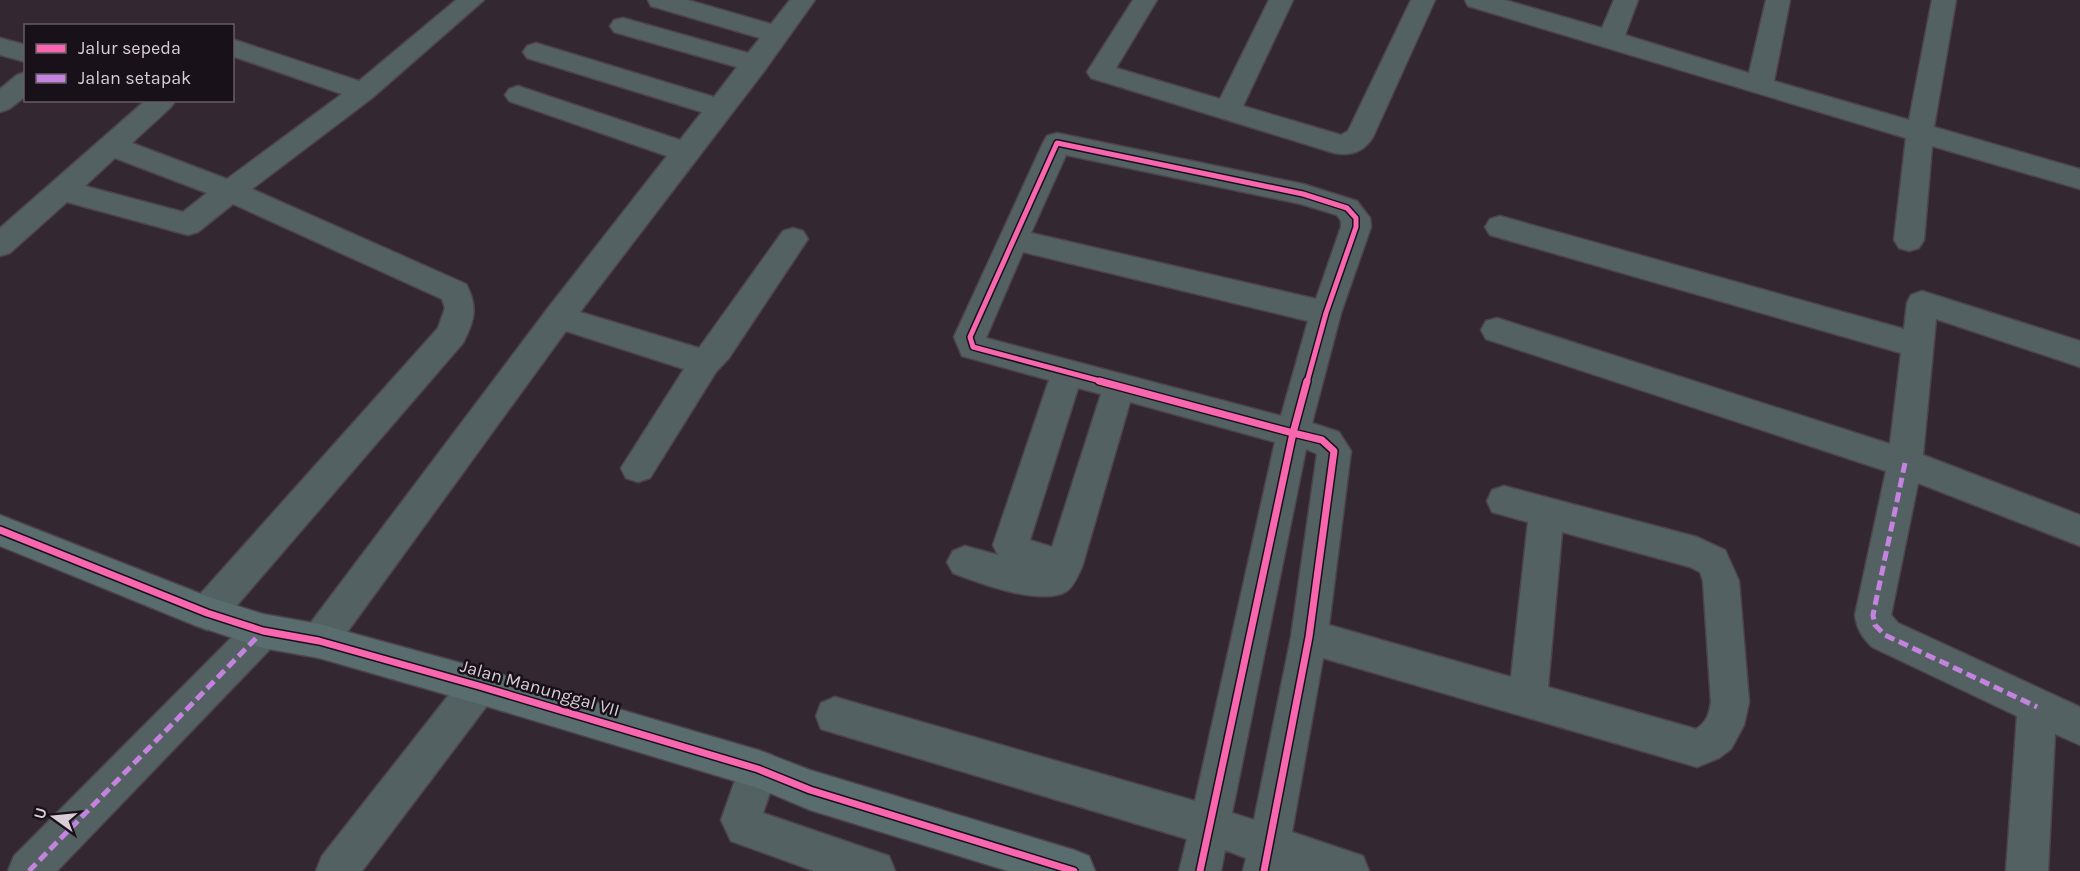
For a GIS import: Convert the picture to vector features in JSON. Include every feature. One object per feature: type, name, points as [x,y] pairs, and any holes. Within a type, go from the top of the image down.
[{"type":"street","points":[[660,0],[777,34]]},
{"type":"street","points":[[318,641],[559,317],[803,0]]},
{"type":"street","points":[[1100,72],[1126,0]]},
{"type":"street","points":[[1100,72],[1145,0]]},
{"type":"street","points":[[1228,110],[1281,0]]},
{"type":"street","points":[[1100,72],[1341,145],[1356,140],[1423,0]]},
{"type":"street","points":[[1611,39],[1626,0]]},
{"type":"street","points":[[1760,86],[1778,0]]},
{"type":"street","points":[[1909,240],[1920,131],[1944,0]]},
{"type":"street","points":[[1489,2],[1760,86],[2080,179]]},
{"type":"street","points":[[62,190],[188,224],[363,92],[458,3]]},
{"type":"street","points":[[623,27],[756,64]]},
{"type":"street","points":[[0,46],[24,53]]},
{"type":"street","points":[[234,49],[363,92]]},
{"type":"street","points":[[536,52],[721,108]]},
{"type":"street","points":[[0,103],[24,83]]},
{"type":"street","points":[[518,95],[687,153]]},
{"type":"street","points":[[0,245],[161,102]]},
{"type":"street","points":[[1200,871],[1293,433],[1326,313],[1356,227],[1356,218],[1347,208],[1303,194],[1057,143],[972,332],[970,342],[973,347],[1293,433],[1324,439],[1335,451],[1309,637],[1267,859]]},
{"type":"street","points":[[112,146],[230,191],[455,292],[460,308],[452,334],[207,613]]},
{"type":"street","points":[[1500,227],[1918,345]]},
{"type":"street","points":[[638,468],[705,363],[718,349],[793,239]]},
{"type":"street","points":[[1012,239],[1326,313]]},
{"type":"street","points":[[2080,354],[1922,303],[1905,463],[1873,615],[1875,626],[1884,635],[2080,726]]},
{"type":"street","points":[[559,317],[705,363]]},
{"type":"street","points":[[1497,330],[1905,463],[2080,531]]},
{"type":"street","points":[[1064,567],[1013,550],[1011,545],[1067,373]]},
{"type":"street","points":[[965,562],[1035,581],[1054,579],[1064,567],[1119,387]]},
{"type":"street","points":[[1309,637],[1697,748],[1711,743],[1722,733],[1730,702],[1721,581],[1713,561],[1697,553],[1504,501]]},
{"type":"street","points":[[1528,700],[1546,512]]},
{"type":"street","name":"Jalan Manunggal VII","points":[[0,530],[207,613],[263,631],[318,641],[479,686],[758,769],[810,790],[1074,871]]},
{"type":"street","points":[[29,871],[263,631]]},
{"type":"street","points":[[337,871],[479,686]]},
{"type":"street","points":[[2027,871],[2037,707]]},
{"type":"street","points":[[835,716],[1209,825],[1267,859],[1348,871]]},
{"type":"street","points":[[758,769],[741,820],[745,827],[873,871]]},
{"type":"marked path","points":[[1905,463],[1873,615],[1875,625],[1885,635],[2037,707]]},
{"type":"marked path","points":[[29,871],[263,631]]},
{"type":"cycle path","points":[[1200,871],[1293,433],[1326,313],[1356,227],[1356,218],[1347,208],[1303,194],[1057,143],[972,332],[970,337],[973,347],[1293,433],[1316,438],[1327,442],[1334,451],[1309,637],[1264,871]]},
{"type":"cycle path","points":[[0,530],[207,613],[263,631],[319,641],[479,686],[758,769],[810,790],[1074,871]]}]
